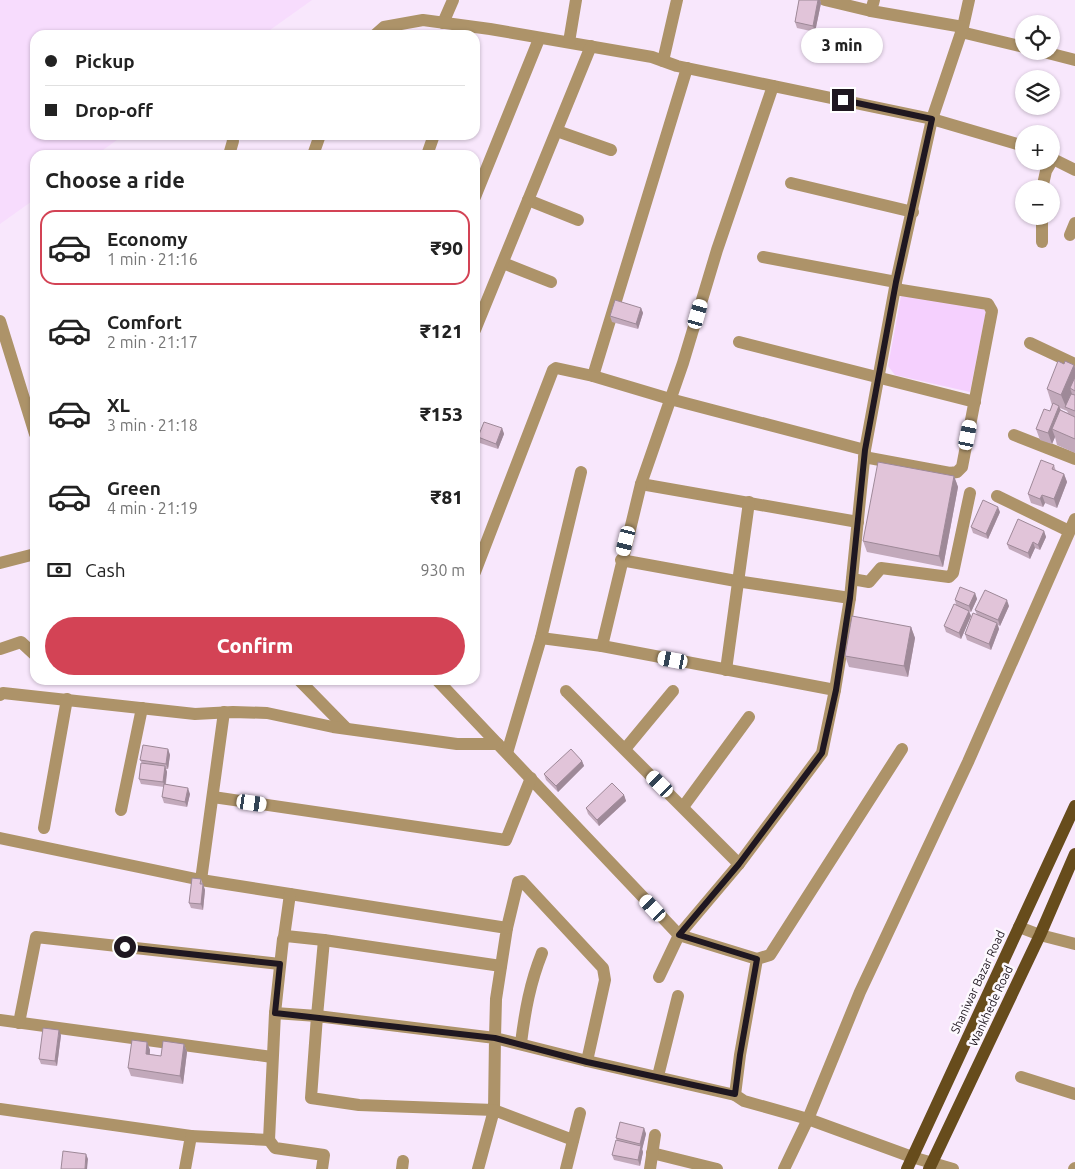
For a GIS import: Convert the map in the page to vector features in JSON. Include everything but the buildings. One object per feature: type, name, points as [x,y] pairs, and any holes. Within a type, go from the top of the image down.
[{"type":"main road","name":"Shaniwar Bazar Road","points":[[906,1169],[1075,806]]},
{"type":"main road","name":"Wankhede Road","points":[[930,1166],[1040,935],[1075,854]]},
{"type":"street","points":[[443,22],[453,0]]},
{"type":"street","points":[[569,42],[576,0]]},
{"type":"street","points":[[663,61],[677,0]]},
{"type":"street","points":[[824,0],[872,5],[1015,44]]},
{"type":"street","points":[[659,977],[679,935],[739,864],[822,753],[836,690],[850,598],[864,453],[896,285],[932,119],[962,29],[969,0]]},
{"type":"street","points":[[381,30],[384,27],[423,20],[443,22],[464,30]]},
{"type":"street","points":[[480,32],[569,42],[652,57],[687,68],[932,119],[1015,143]]},
{"type":"street","points":[[480,184],[539,38]]},
{"type":"street","points":[[480,318],[591,46]]},
{"type":"street","points":[[1060,56],[1075,60]]},
{"type":"street","points":[[593,376],[687,68]]},
{"type":"street","points":[[602,646],[621,560],[641,484],[717,250],[773,86]]},
{"type":"street","points":[[557,130],[611,150]]},
{"type":"street","points":[[1060,162],[1075,170]]},
{"type":"street","points":[[791,182],[913,212]]},
{"type":"street","points":[[528,200],[578,220]]},
{"type":"street","points":[[1042,225],[1042,242]]},
{"type":"street","points":[[480,559],[553,370],[560,367],[864,453],[950,473],[958,472],[962,467],[975,402],[992,311],[991,306],[763,257]]},
{"type":"street","points":[[502,263],[552,282]]},
{"type":"street","points":[[0,322],[30,418]]},
{"type":"street","points":[[739,342],[879,376],[975,402]]},
{"type":"street","points":[[1030,344],[1075,364]]},
{"type":"street","points":[[1014,435],[1075,459]]},
{"type":"street","points":[[502,749],[541,638],[581,472]]},
{"type":"street","points":[[641,484],[858,522]]},
{"type":"street","points":[[852,579],[869,582],[881,568],[949,577],[953,573],[970,493]]},
{"type":"street","points":[[997,496],[1069,531]]},
{"type":"street","points":[[726,670],[736,581],[748,502]]},
{"type":"street","points":[[784,1169],[808,1119],[860,992],[968,762],[1075,519]]},
{"type":"street","points":[[0,563],[30,555]]},
{"type":"street","points":[[621,560],[736,581],[850,598]]},
{"type":"street","points":[[541,638],[602,646],[836,690]]},
{"type":"street","points":[[0,649],[20,642],[30,651]]},
{"type":"street","points":[[304,685],[346,728]]},
{"type":"street","points":[[442,685],[679,935],[757,959],[770,955],[902,749]]},
{"type":"street","points":[[566,691],[739,864]]},
{"type":"street","points":[[625,749],[672,692]]},
{"type":"street","points":[[0,695],[3,693],[67,699],[195,714],[224,712],[267,713],[346,728],[502,749]]},
{"type":"street","points":[[44,828],[67,699]]},
{"type":"street","points":[[121,810],[142,708]]},
{"type":"street","points":[[201,880],[224,712]]},
{"type":"street","points":[[683,807],[749,717]]},
{"type":"street","points":[[213,797],[506,840],[531,778]]},
{"type":"street","points":[[0,838],[201,880],[507,928]]},
{"type":"street","points":[[478,1169],[494,1110],[496,1000],[507,928],[518,882],[522,881],[602,968],[605,980],[587,1062]]},
{"type":"street","points":[[290,894],[275,1013],[269,1140],[275,1148],[324,1155],[322,1169]]},
{"type":"street","points":[[1019,927],[1040,935],[1075,944]]},
{"type":"street","points":[[19,1023],[36,937],[280,964]]},
{"type":"street","points":[[284,937],[324,940],[501,966]]},
{"type":"street","points":[[324,940],[311,1098],[359,1105],[494,1110],[573,1140]]},
{"type":"street","points":[[521,1043],[525,1008],[532,979],[542,953]]},
{"type":"street","points":[[735,1094],[757,959]]},
{"type":"street","points":[[658,1076],[678,996]]},
{"type":"street","points":[[275,1013],[317,1016],[495,1038],[521,1043],[587,1062],[735,1094],[744,1101],[808,1119],[912,1157],[930,1166],[953,1169]]},
{"type":"street","points":[[0,1020],[272,1057]]},
{"type":"street","points":[[1021,1077],[1075,1094]]},
{"type":"street","points":[[0,1109],[191,1136],[269,1140]]},
{"type":"street","points":[[566,1169],[580,1112]]},
{"type":"street","points":[[650,1169],[655,1135]]},
{"type":"street","points":[[185,1169],[191,1136]]},
{"type":"street","points":[[652,1153],[717,1169]]},
{"type":"shaded area","points":[[0,0],[312,0],[270,30],[30,30],[30,140],[117,140],[103,150],[30,150],[30,203],[0,224]]},
{"type":"shaded area","points":[[901,296],[974,305],[986,311],[970,392],[895,375],[888,366]]},
{"type":"route","points":[[125,947],[280,964],[275,1013],[317,1016],[495,1038],[521,1043],[587,1062],[735,1094],[757,959],[679,935],[739,864],[822,753],[836,690],[850,598],[865,450],[896,282],[913,212],[932,119],[843,100]]}]
